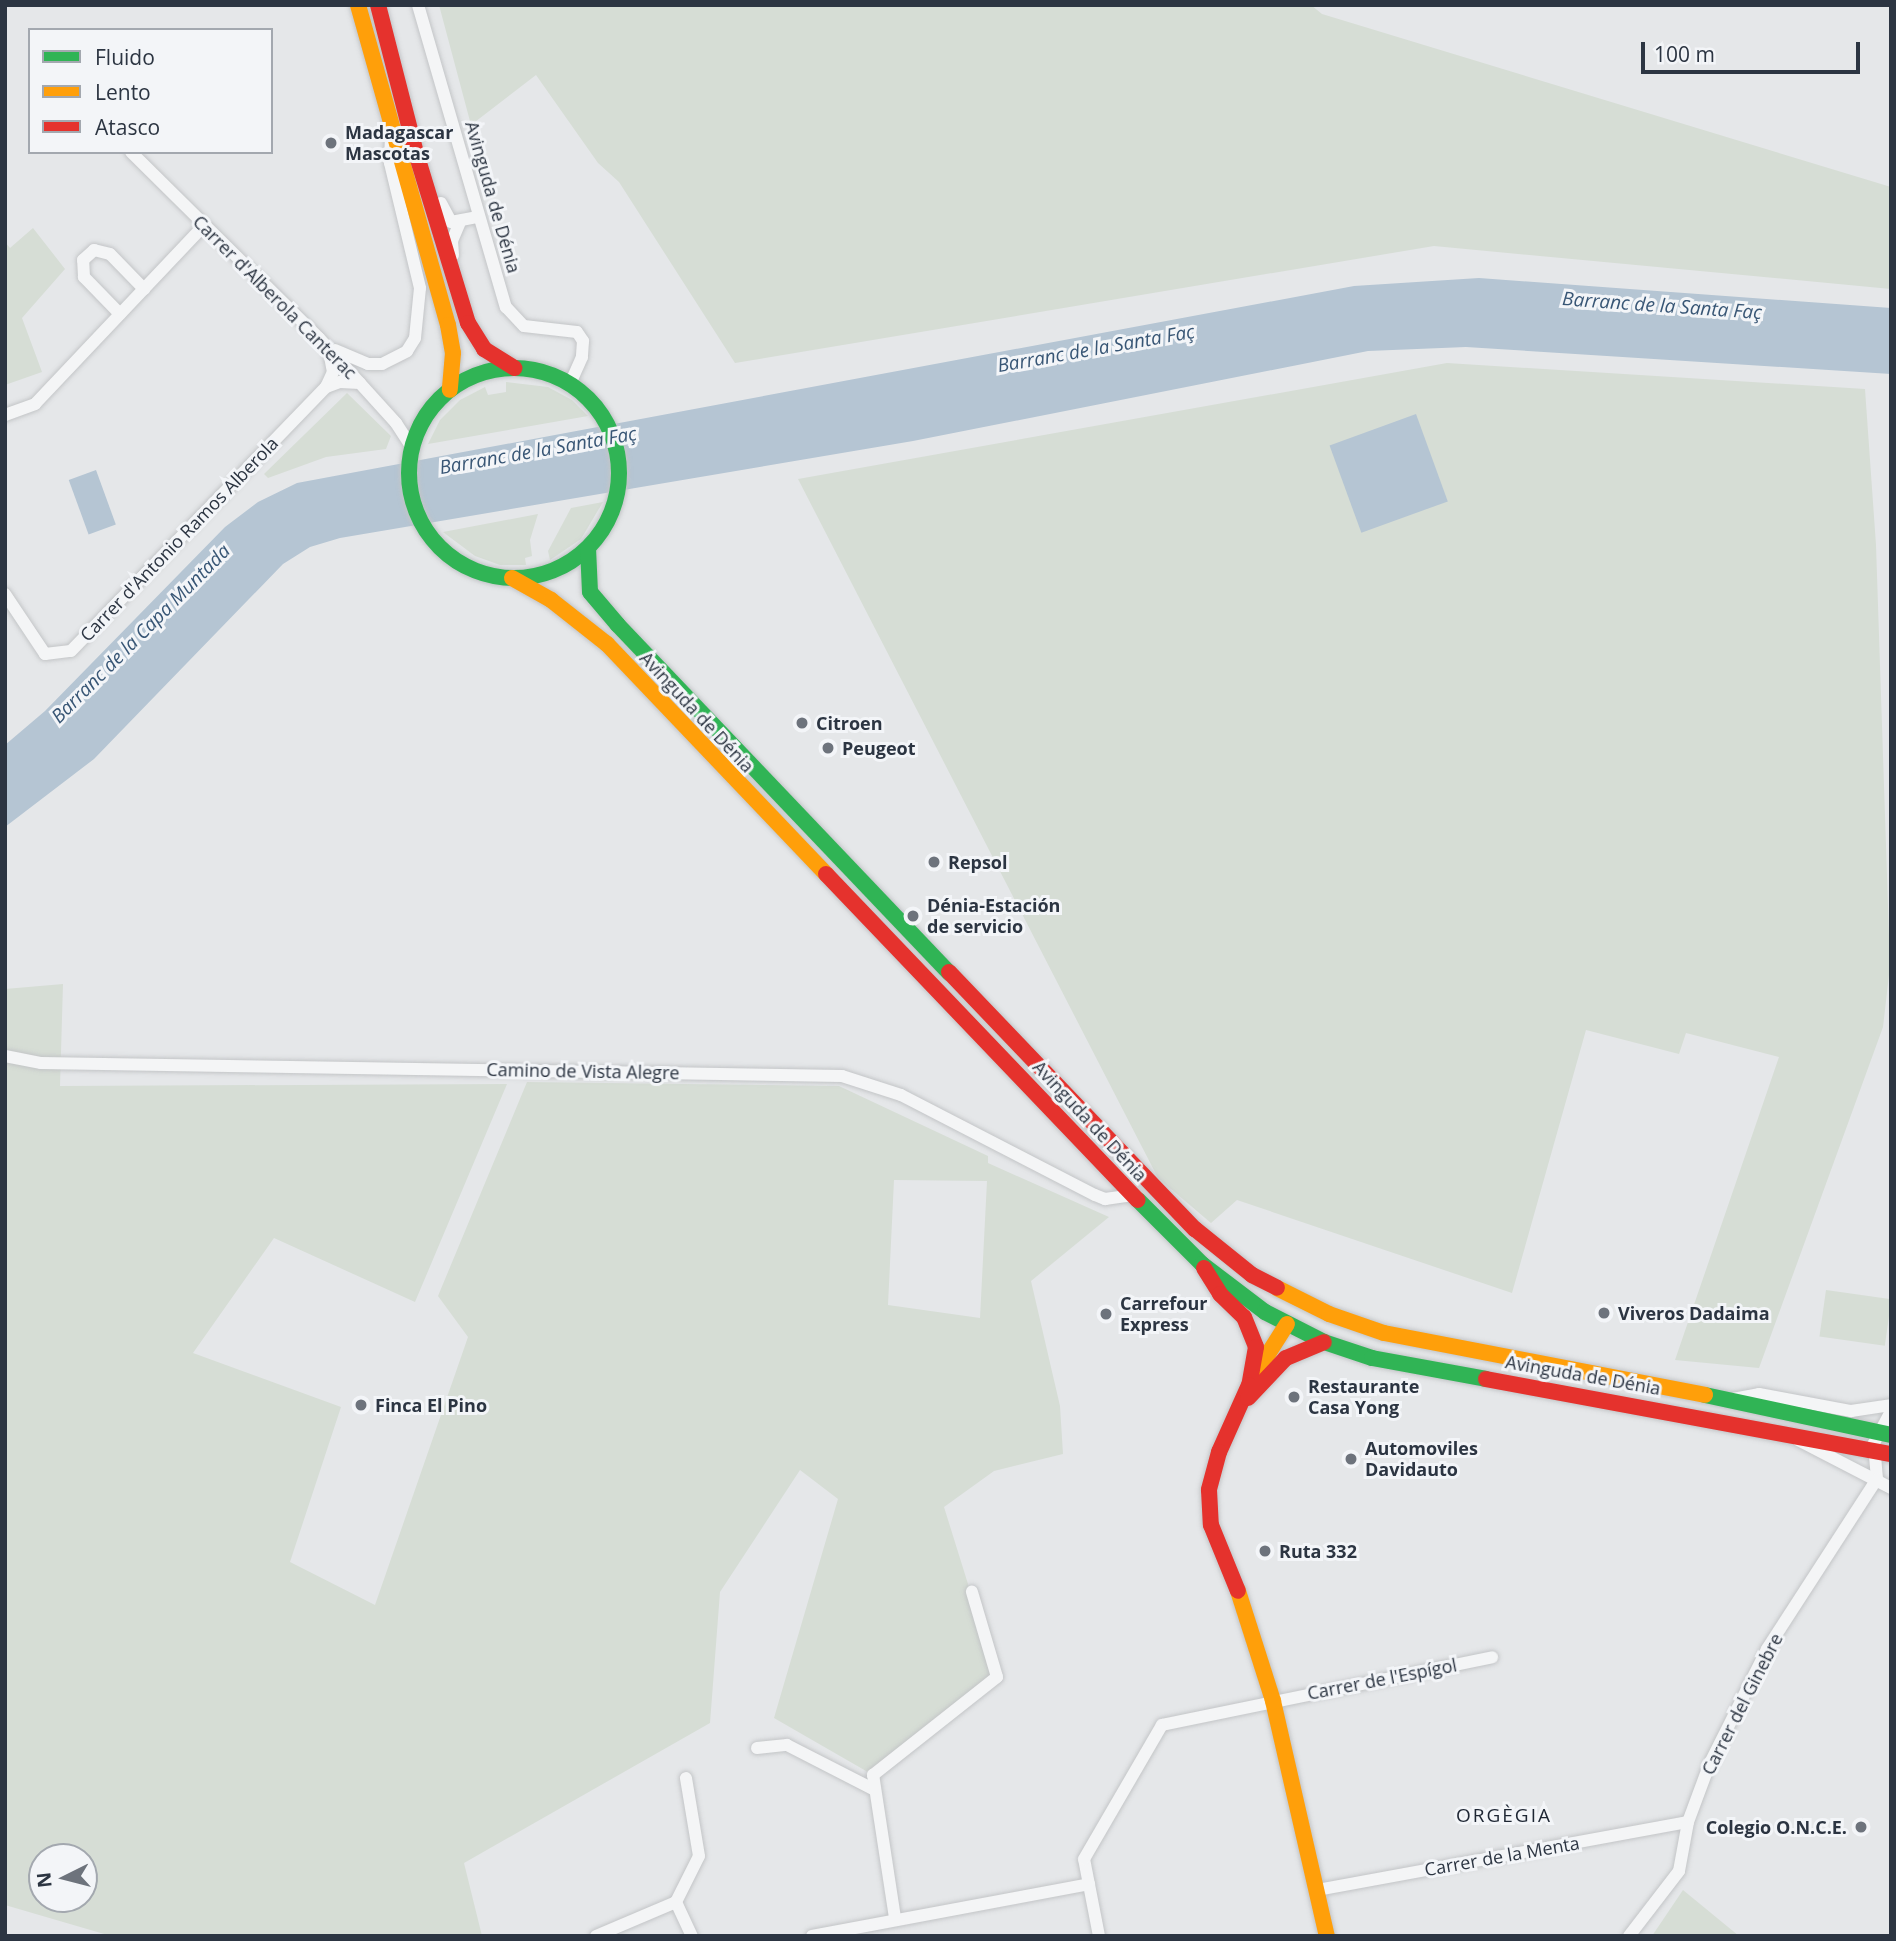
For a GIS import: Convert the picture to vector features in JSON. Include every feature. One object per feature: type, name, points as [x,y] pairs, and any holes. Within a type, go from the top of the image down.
[{"type":"main road","points":[[358,5],[391,133],[448,325],[453,353],[450,390]]},
{"type":"main road","points":[[378,5],[451,276],[474,336],[484,348],[515,368]]},
{"type":"main road","points":[[515,368],[544,372],[570,384],[601,415],[617,456],[616,500],[588,548],[557,569],[512,579],[458,563],[426,530],[410,485],[412,450],[426,415],[450,390],[474,376],[515,368]]},
{"type":"main road","name":"Avinguda de Dénia","points":[[588,548],[590,592],[618,625],[1195,1229],[1252,1275],[1329,1314],[1384,1333],[1729,1399],[1884,1433]]},
{"type":"main road","name":"Avinguda de Dénia","points":[[512,579],[551,600],[607,644],[1133,1195],[1202,1264],[1287,1324],[1324,1342],[1372,1359],[1454,1375],[1533,1384],[1891,1454]]},
{"type":"main road","points":[[1202,1264],[1252,1332],[1255,1359],[1241,1406],[1219,1452],[1209,1490],[1211,1525],[1252,1625],[1273,1701],[1326,1936]]},
{"type":"main road","points":[[1249,1385],[1287,1324],[1309,1321],[1413,1350],[1440,1344]]},
{"type":"main road","points":[[1241,1406],[1286,1358],[1324,1342]]},
{"type":"street","name":"Avinguda de Dénia","points":[[418,5],[477,216],[514,318],[539,330],[565,327],[577,332],[583,341],[577,377],[570,384]]},
{"type":"street","points":[[326,345],[351,359],[382,364],[407,351],[415,338],[420,288],[390,163],[391,133]]},
{"type":"street","points":[[416,153],[433,176],[445,217],[460,222],[477,216]]},
{"type":"street","name":"Carrer d'Alberola Canterac","points":[[133,154],[326,345],[396,423],[412,450]]},
{"type":"street","points":[[451,276],[452,241],[460,222]]},
{"type":"street","points":[[5,415],[35,404],[204,225]]},
{"type":"street","points":[[120,314],[84,277],[83,260],[94,250],[110,254],[144,289]]},
{"type":"street","points":[[326,345],[333,372],[326,387]]},
{"type":"street","points":[[326,387],[340,382],[359,383]]},
{"type":"street","name":"Carrer d'Antonio Ramos Alberola","points":[[5,594],[45,654],[71,651],[326,387]]},
{"type":"street","name":"Camino de Vista Alegre","points":[[5,1056],[41,1063],[842,1076],[901,1095],[1105,1199],[1133,1195]]},
{"type":"street","name":"Avinguda de Dénia","points":[[1729,1399],[1759,1394],[1851,1411],[1891,1405]]},
{"type":"street","points":[[1877,1479],[1873,1451],[1884,1433],[1891,1411]]},
{"type":"street","name":"Avinguda de Dénia","points":[[1782,1431],[1891,1488]]},
{"type":"street","name":"Carrer del Ginebre","points":[[1629,1936],[1679,1871],[1688,1822],[1710,1763],[1767,1649],[1877,1479]]},
{"type":"street","points":[[895,1918],[873,1775],[997,1676],[972,1592]]},
{"type":"street","name":"Carrer de l'Espígol","points":[[1099,1936],[1084,1859],[1162,1725],[1492,1657]]},
{"type":"street","points":[[757,1748],[787,1745],[875,1790]]},
{"type":"street","points":[[596,1936],[676,1902],[699,1856],[686,1778]]},
{"type":"street","name":"Carrer de la Menta","points":[[1317,1890],[1688,1822]]},
{"type":"street","points":[[812,1936],[895,1918],[1089,1884]]},
{"type":"street","points":[[676,1902],[692,1936]]},
{"type":"shaded area","points":[[439,5],[1311,5],[1322,14],[1891,187],[1891,289],[1434,246],[735,363],[619,182],[598,163],[536,75],[471,125]]},
{"type":"shaded area","points":[[33,228],[65,269],[22,318],[42,372],[5,385],[5,242],[10,248]]},
{"type":"shaded area","points":[[1447,363],[1865,389],[1876,545],[1890,966],[1883,1027],[1759,1368],[1675,1360],[1779,1057],[1686,1033],[1679,1054],[1586,1030],[1512,1293],[1237,1200],[1211,1223],[1158,1178],[798,479]]},
{"type":"shaded area","points":[[506,382],[548,387],[572,400],[588,416],[428,444],[440,420],[460,400],[485,387],[488,395],[506,392]]},
{"type":"shaded area","points":[[347,393],[391,436],[386,449],[326,457],[268,478],[264,474]]},
{"type":"shaded area","points":[[603,502],[581,539],[550,560],[548,551],[571,508]]},
{"type":"shaded area","points":[[538,514],[530,540],[532,556],[525,558],[526,565],[500,565],[475,556],[443,532]]},
{"type":"shaded area","points":[[63,984],[60,1086],[507,1084],[415,1302],[274,1238],[193,1353],[341,1407],[290,1562],[375,1605],[468,1337],[438,1296],[527,1082],[839,1086],[988,1156],[988,1163],[1109,1217],[1031,1281],[1060,1406],[1063,1454],[994,1471],[944,1507],[997,1677],[873,1775],[774,1718],[838,1499],[800,1470],[720,1592],[710,1723],[464,1863],[482,1936],[111,1936],[32,1913],[98,1913],[98,1843],[28,1843],[28,1912],[5,1905],[5,989]],"holes":[[[894,1180],[987,1181],[980,1318],[888,1305]]]},
{"type":"shaded area","points":[[1826,1290],[1891,1299],[1885,1346],[1819,1337]]},
{"type":"shaded area","points":[[1683,1890],[1739,1936],[1652,1936]]},
{"type":"water","points":[[1479,278],[1891,308],[1891,374],[1466,347],[1368,351],[913,441],[340,538],[310,547],[283,564],[94,759],[5,827],[5,745],[45,711],[225,527],[258,502],[297,483],[1354,286]]},
{"type":"water","points":[[1416,414],[1448,501],[1361,533],[1330,445]]},
{"type":"water","points":[[96,470],[116,525],[89,534],[69,480]]},
{"type":"traffic: fast","points":[[514,368],[554,376],[588,399],[611,433],[619,473],[611,513],[588,547],[554,570],[514,578],[474,570],[440,547],[417,513],[409,473],[417,433],[440,399],[474,376],[514,368]]},
{"type":"traffic: fast","points":[[588,548],[590,592],[618,625],[949,972]]},
{"type":"traffic: fast","points":[[1138,1200],[1202,1264],[1265,1312],[1324,1342],[1372,1358],[1486,1379]]},
{"type":"traffic: fast","points":[[1705,1395],[1891,1435]]},
{"type":"traffic: slow","points":[[358,5],[448,325],[453,353],[450,390]]},
{"type":"traffic: slow","points":[[512,578],[551,600],[607,644],[826,874]]},
{"type":"traffic: slow","points":[[1277,1288],[1329,1314],[1384,1333],[1705,1395]]},
{"type":"traffic: slow","points":[[1256,1373],[1287,1324]]},
{"type":"traffic: slow","points":[[1238,1591],[1273,1701],[1327,1936]]},
{"type":"traffic: jam","points":[[378,5],[416,153],[468,323],[484,349],[515,368]]},
{"type":"traffic: jam","points":[[826,874],[1138,1200]]},
{"type":"traffic: jam","points":[[949,972],[1195,1229],[1252,1275],[1277,1288]]},
{"type":"traffic: jam","points":[[1204,1268],[1220,1294],[1244,1317],[1256,1347],[1249,1385],[1219,1452],[1209,1490],[1211,1525],[1238,1591]]},
{"type":"traffic: jam","points":[[1248,1398],[1286,1358],[1324,1342]]},
{"type":"traffic: jam","points":[[1486,1379],[1891,1454]]},
{"type":"place","name":"Madagascar Mascotas","points":[[331,143]]},
{"type":"place","name":"Citroen","points":[[802,723]]},
{"type":"place","name":"Peugeot","points":[[828,748]]},
{"type":"place","name":"Repsol","points":[[934,862]]},
{"type":"place","name":"Dénia-Estación de servicio","points":[[913,916]]},
{"type":"place","name":"Viveros Dadaima","points":[[1604,1313]]},
{"type":"place","name":"Carrefour Express","points":[[1106,1314]]},
{"type":"place","name":"Restaurante Casa Yong","points":[[1294,1397]]},
{"type":"place","name":"Finca El Pino","points":[[361,1405]]},
{"type":"place","name":"Automoviles Davidauto","points":[[1351,1459]]},
{"type":"place","name":"Ruta 332","points":[[1265,1551]]},
{"type":"place","name":"Colegio O.N.C.E.","points":[[1861,1827]]},
{"type":"district","name":"ORGÈGIA","points":[[1504,1816]]},
{"type":"water label","name":"Barranc de la Santa Faç","points":[[1662,306]]},
{"type":"water label","name":"Barranc de la Santa Faç","points":[[1096,349]]},
{"type":"water label","name":"Barranc de la Santa Faç","points":[[538,451]]},
{"type":"water label","name":"Barranc de la Capa Muntada","points":[[141,634]]}]
